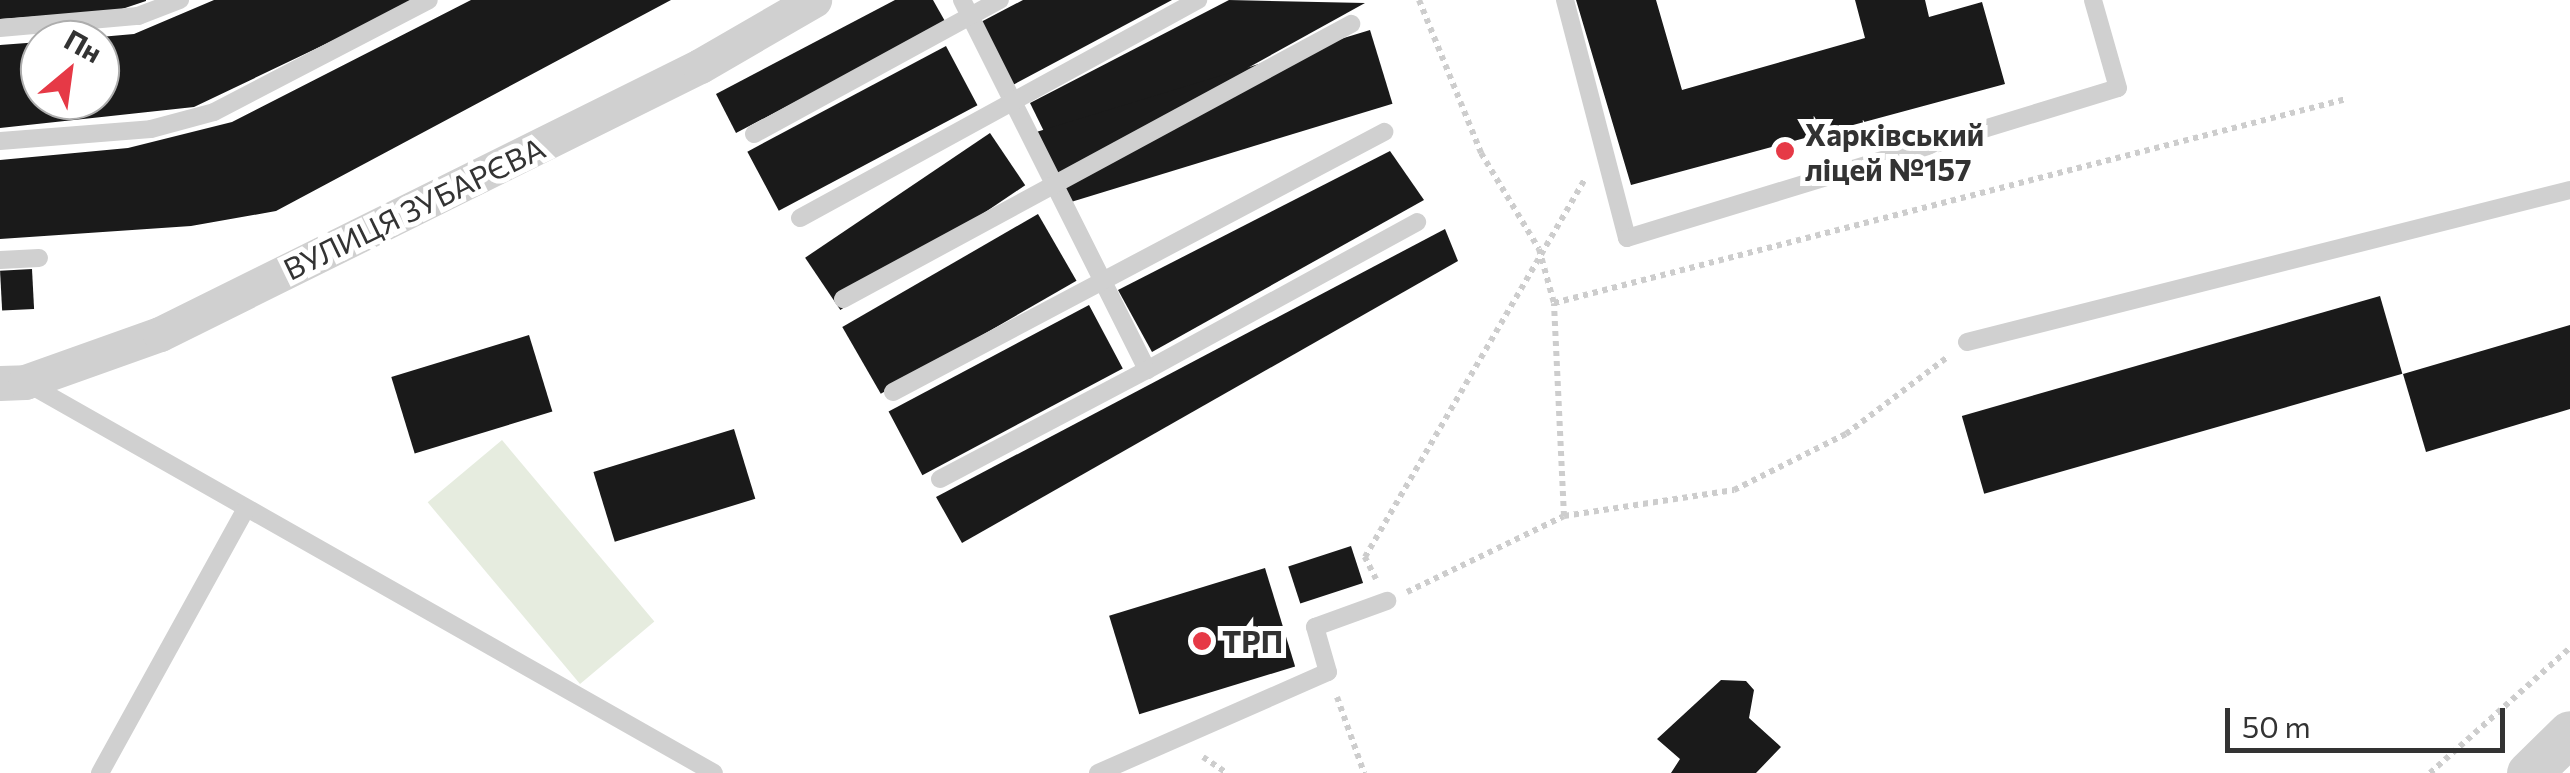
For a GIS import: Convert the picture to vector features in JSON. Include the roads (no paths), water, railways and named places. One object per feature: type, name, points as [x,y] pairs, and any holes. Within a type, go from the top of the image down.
[{"type":"street","name":"ВУЛИЦЯ ЗУБАРЄВА","points":[[12,382],[160,334],[700,66],[814,0]]},
{"type":"street","points":[[2529,773],[2570,734]]},
{"type":"lane","points":[[0,28],[138,16],[180,0]]},
{"type":"lane","points":[[0,141],[151,129],[214,112],[429,0]]},
{"type":"lane","points":[[754,134],[966,8],[1000,0]]},
{"type":"lane","points":[[800,218],[1011,98],[1198,0]]},
{"type":"lane","points":[[1565,0],[1628,238],[2118,88],[2093,0]]},
{"type":"lane","points":[[966,8],[1146,370]]},
{"type":"lane","points":[[844,298],[1351,24]]},
{"type":"lane","points":[[893,392],[1384,132]]},
{"type":"lane","points":[[1967,342],[2570,190]]},
{"type":"lane","points":[[940,480],[1417,222]]},
{"type":"lane","points":[[0,260],[39,258]]},
{"type":"lane","points":[[12,382],[714,773]]},
{"type":"lane","points":[[100,773],[246,509]]},
{"type":"lane","points":[[1098,773],[1328,672],[1315,627],[1387,601]]},
{"type":"place","name":"Харківський ліцей №157","points":[[1785,151]]},
{"type":"place","name":"ТРП","points":[[1202,641]]}]
